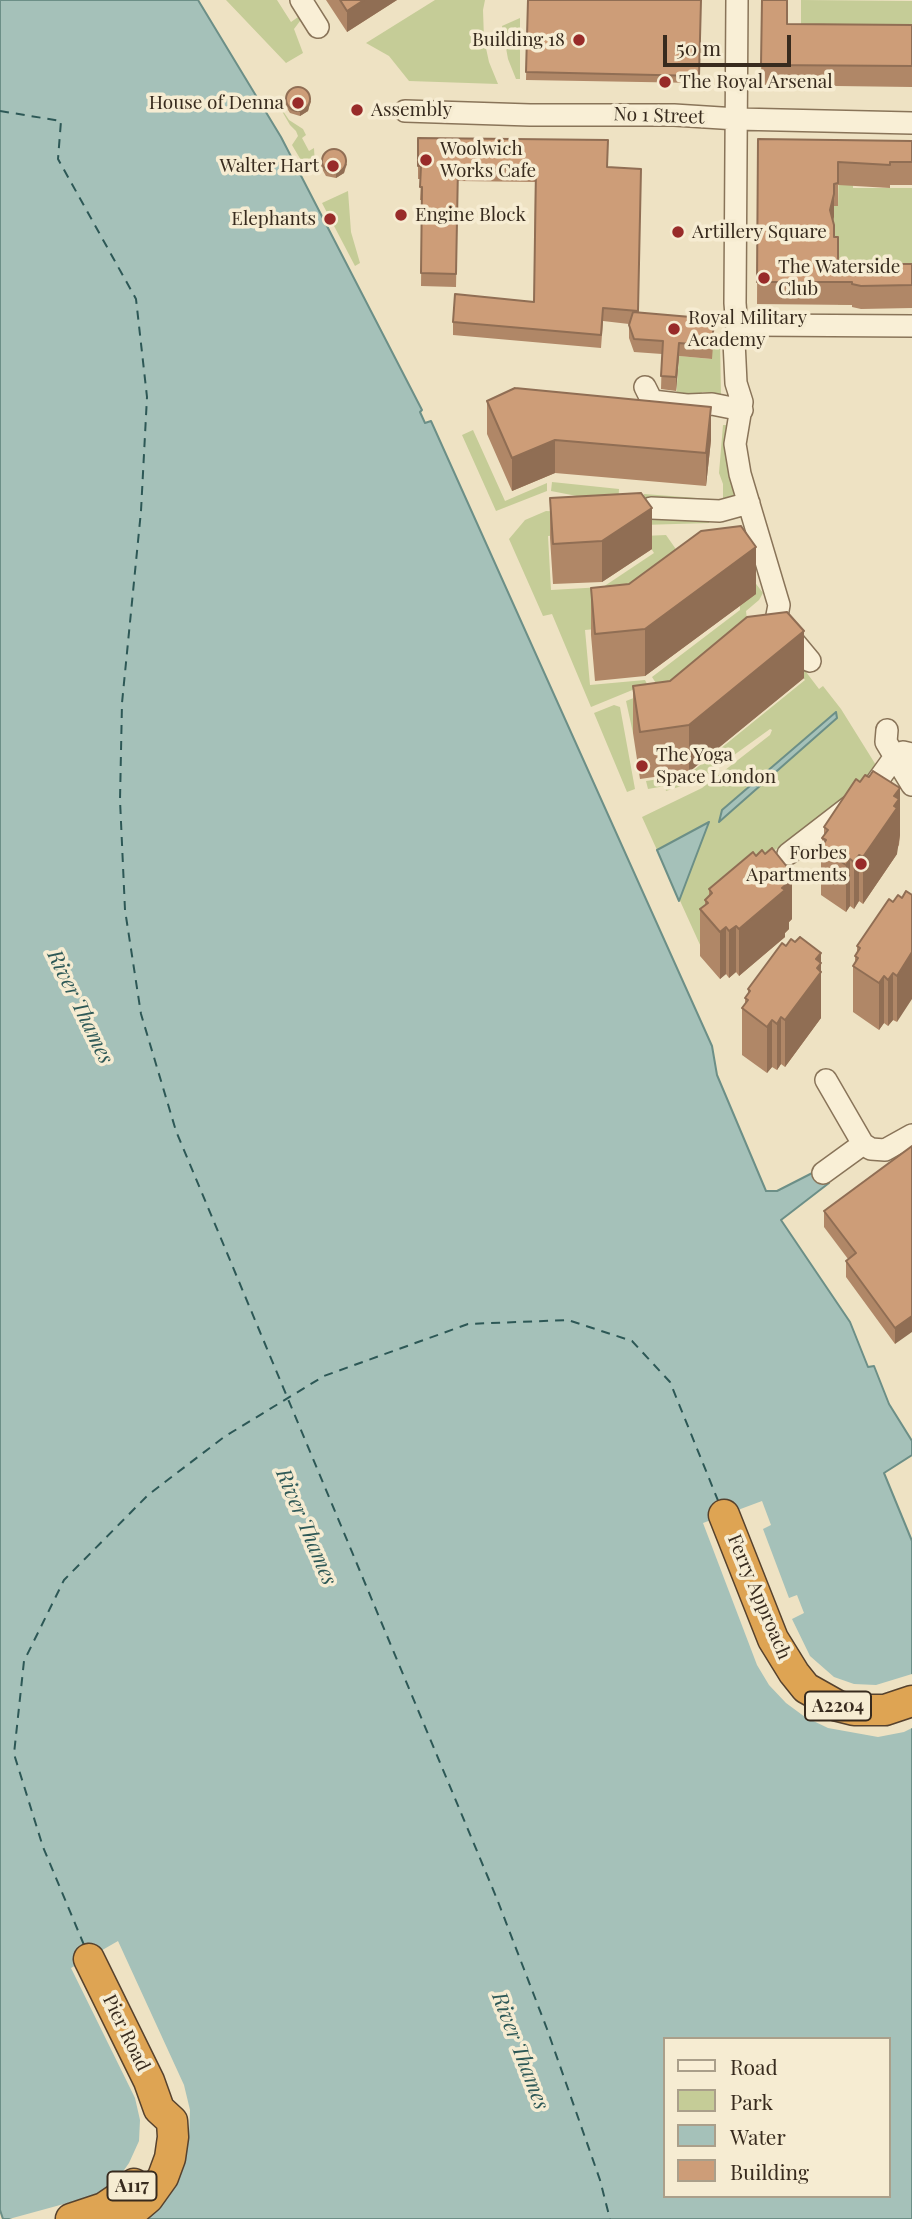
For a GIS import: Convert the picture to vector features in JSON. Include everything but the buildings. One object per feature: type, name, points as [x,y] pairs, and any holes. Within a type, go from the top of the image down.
[{"type":"highway","name":"Ferry Approach","points":[[724,1515],[773,1639],[794,1674],[806,1688],[838,1706],[854,1710],[886,1710],[912,1702]]},
{"type":"highway","name":"Pier Road","points":[[89,1959],[139,2059],[159,2109],[172,2121],[170,2158],[163,2177],[148,2197],[128,2215],[119,2219]]},
{"type":"highway","name":"A117","points":[[71,2219],[104,2208],[126,2193],[140,2176],[151,2151],[153,2121],[159,2109]]},
{"type":"street","points":[[301,0],[318,27]]},
{"type":"street","points":[[737,0],[737,328],[734,341],[736,383],[742,410],[735,444],[737,460],[779,605],[775,626],[790,637],[810,661]]},
{"type":"street","name":"No 1 Street","points":[[405,111],[530,115],[674,115],[737,120],[912,123]]},
{"type":"street","points":[[737,328],[743,325],[826,315],[912,326]]},
{"type":"street","points":[[645,387],[652,401],[687,405],[712,404],[742,410]]},
{"type":"street","points":[[651,508],[720,511],[749,503]]},
{"type":"street","points":[[887,730],[886,742],[903,756],[912,785]]},
{"type":"street","points":[[788,854],[871,790],[903,756]]},
{"type":"street","points":[[826,1080],[863,1144],[871,1149],[885,1150],[912,1135]]},
{"type":"street","points":[[823,1173],[863,1144]]},
{"type":"green space","points":[[226,0],[277,0],[291,22],[301,15],[303,17],[294,29],[303,53],[286,63]]},
{"type":"green space","points":[[435,0],[485,0],[484,39],[498,84],[409,81],[389,56],[366,43]]},
{"type":"green space","points":[[801,0],[912,1],[912,33],[801,33]]},
{"type":"green space","points":[[520,18],[520,79],[516,79],[508,59],[502,26]]},
{"type":"green space","points":[[275,99],[289,120],[303,129],[306,135],[302,138],[309,151],[314,148],[315,168],[308,172],[292,145],[298,136],[296,131]]},
{"type":"green space","points":[[839,165],[853,165],[853,188],[912,188],[912,284],[852,284],[852,305],[838,305],[831,224],[834,206],[838,206]]},
{"type":"green space","points":[[348,191],[351,232],[360,263],[355,266],[322,203]]},
{"type":"green space","points":[[713,340],[720,341],[721,396],[711,401],[711,393],[702,392],[700,400],[676,398],[679,356],[711,359]]},
{"type":"green space","points":[[723,425],[727,425],[727,446],[737,492],[723,502],[723,484],[719,473]]},
{"type":"green space","points":[[473,430],[505,501],[547,483],[547,491],[496,511],[462,435]]},
{"type":"green space","points":[[552,482],[619,489],[618,504],[551,491]]},
{"type":"green space","points":[[644,494],[710,499],[709,523],[642,525]]},
{"type":"green space","points":[[546,511],[617,515],[607,532],[548,536],[551,590],[603,587],[654,553],[643,536],[666,535],[687,565],[627,626],[585,630],[590,685],[645,680],[647,684],[591,707],[552,614],[543,616],[509,539],[525,520]]},
{"type":"green space","points":[[750,576],[763,593],[746,611],[750,647],[670,728],[633,733],[626,701],[659,688],[652,677],[740,610]]},
{"type":"green space","points":[[790,651],[819,689],[823,686],[841,709],[879,770],[741,876],[701,947],[642,817],[702,788],[770,735],[770,729],[698,781],[694,770],[805,680],[785,656]]},
{"type":"green space","points":[[614,705],[620,707],[635,789],[627,792],[594,713]]},
{"type":"green space","points":[[692,774],[694,782],[666,791],[665,786],[648,789],[646,781]]},
{"type":"water","name":"River Thames","points":[[0,0],[198,0],[281,137],[422,410],[420,412],[425,423],[431,421],[712,1046],[717,1075],[766,1191],[777,1191],[826,1166],[823,1173],[829,1183],[781,1220],[850,1322],[868,1367],[874,1366],[889,1404],[912,1441],[912,1455],[884,1473],[912,1541],[912,2219],[3,2219],[0,2210]]},
{"type":"water","points":[[836,712],[837,718],[719,822],[722,810]]},
{"type":"water","points":[[709,822],[679,901],[657,850]]},
{"type":"pier","points":[[762,1501],[771,1525],[763,1529],[789,1598],[797,1595],[804,1613],[792,1619],[810,1656],[834,1677],[854,1684],[876,1685],[912,1674],[912,1728],[878,1737],[828,1728],[805,1717],[786,1703],[769,1685],[757,1665],[703,1523]]},
{"type":"pier","points":[[118,1941],[184,2085],[190,2110],[189,2137],[184,2162],[163,2201],[147,2219],[9,2219],[93,2196],[107,2189],[129,2163],[139,2141],[140,2120],[135,2098],[71,1968]]},
{"type":"ferry route","points":[[0,111],[61,121],[58,159],[136,299],[147,397],[141,511],[122,703],[120,800],[125,910],[141,1014],[176,1131],[497,1899],[547,2029],[600,2180],[610,2219]]},
{"type":"ferry route","points":[[84,1945],[43,1847],[14,1754],[24,1661],[64,1580],[148,1495],[224,1437],[324,1376],[468,1324],[568,1320],[632,1341],[670,1382],[719,1503]]},
{"type":"place","name":"Building 18","points":[[579,40]]},
{"type":"place","name":"The Royal Arsenal","points":[[665,82]]},
{"type":"place","name":"House of Denna","points":[[298,103]]},
{"type":"place","name":"Assembly","points":[[357,110]]},
{"type":"place","name":"Woolwich Works Cafe","points":[[426,160]]},
{"type":"place","name":"Walter Hart","points":[[333,166]]},
{"type":"place","name":"Engine Block","points":[[401,215]]},
{"type":"place","name":"Elephants","points":[[330,219]]},
{"type":"place","name":"Artillery Square","points":[[678,232]]},
{"type":"place","name":"The Waterside Club","points":[[764,278]]},
{"type":"place","name":"Royal Military Academy","points":[[674,329]]},
{"type":"place","name":"The Yoga Space London","points":[[642,766]]},
{"type":"place","name":"Forbes Apartments","points":[[861,864]]}]
